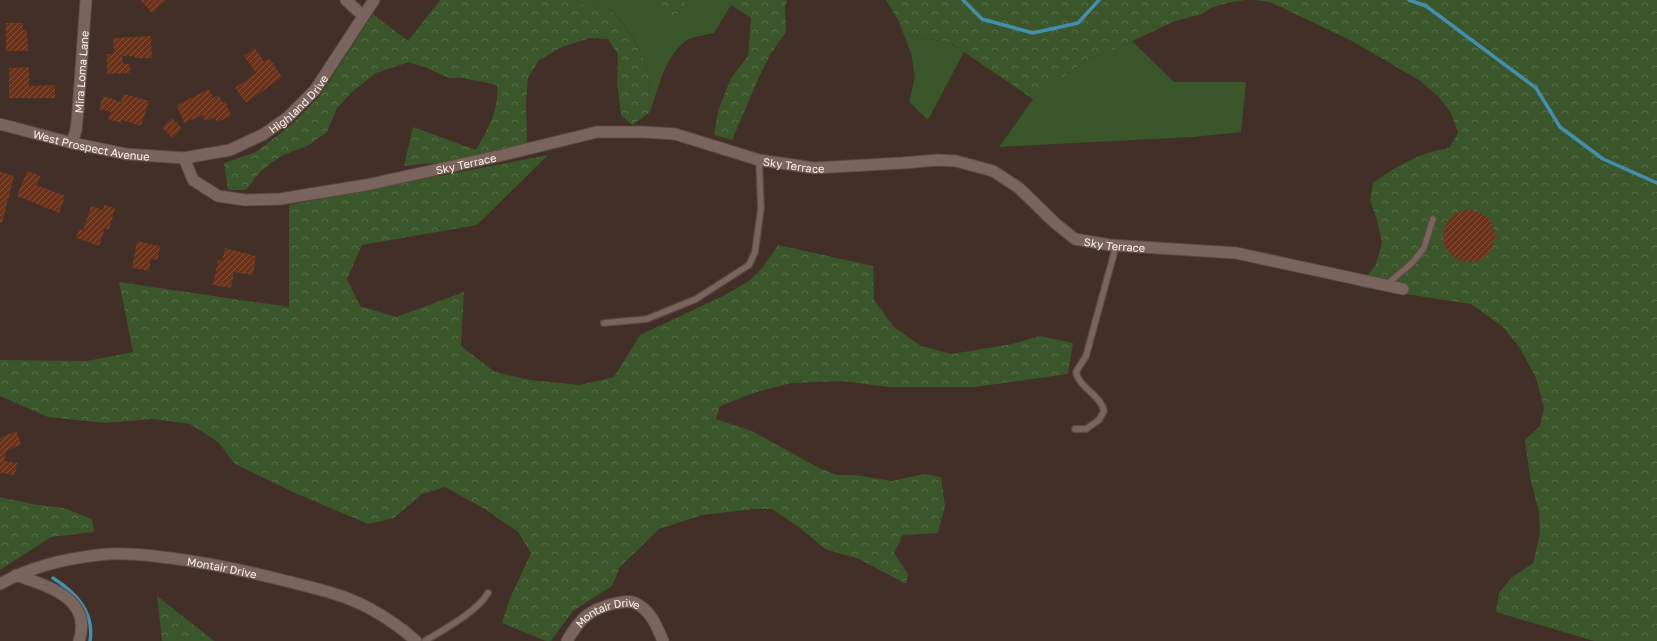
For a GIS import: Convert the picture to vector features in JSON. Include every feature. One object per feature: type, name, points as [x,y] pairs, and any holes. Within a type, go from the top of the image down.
[{"type":"street","name":"Mira Loma Lane","points":[[72,143],[76,130],[78,111],[86,0]]},
{"type":"street","points":[[346,0],[363,16]]},
{"type":"street","name":"Highland Drive","points":[[184,158],[230,150],[264,134],[288,117],[315,90],[374,0]]},
{"type":"street","name":"West Prospect Avenue","points":[[0,124],[72,143],[126,154],[184,158]]},
{"type":"street","name":"Sky Terrace","points":[[184,158],[193,180],[218,196],[245,200],[280,199],[366,184],[503,155],[597,132],[675,134],[758,160],[814,168],[956,160],[992,171],[1019,188],[1075,239],[1116,246],[1236,253],[1403,289]]},
{"type":"street","name":"Montair Drive","points":[[0,584],[16,575],[47,564],[98,554],[140,554],[205,563],[254,573],[332,593],[368,608],[405,631],[416,641]]},
{"type":"street","points":[[16,575],[57,590],[73,604],[79,612],[82,626],[79,641]]},
{"type":"street","name":"Montair Drive","points":[[567,641],[577,624],[590,612],[624,601],[636,603],[648,612],[657,626],[663,641]]},
{"type":"lane","points":[[604,323],[647,319],[696,299],[749,265],[755,252],[761,208],[758,160]]},
{"type":"lane","points":[[1386,285],[1418,256],[1427,241],[1433,219]]},
{"type":"lane","points":[[1075,428],[1086,429],[1098,420],[1104,411],[1103,406],[1076,376],[1076,372],[1086,356],[1116,246]]},
{"type":"lane","points":[[425,641],[455,622],[476,606],[488,593]]},
{"type":"green space","points":[[440,0],[575,0],[588,6],[600,6],[607,8],[625,27],[645,62],[649,79],[650,112],[632,125],[621,115],[617,81],[618,54],[608,39],[590,38],[562,47],[539,60],[528,78],[526,105],[527,145],[453,161],[404,166],[413,127],[476,150],[492,119],[497,94],[497,85],[463,78],[449,78],[409,62],[376,73],[352,92],[337,108],[327,132],[309,145],[281,156],[261,171],[246,190],[228,190],[224,163],[256,152],[291,125],[319,97],[373,14],[408,41]]},
{"type":"green space","points":[[575,0],[661,0],[661,5],[685,6],[686,0],[724,0],[731,5],[714,33],[689,39],[674,53],[668,62],[650,112],[647,69],[641,53],[631,35],[613,12],[607,8],[584,5]]},
{"type":"green space","points":[[661,0],[686,0],[685,6],[671,20],[661,5]]},
{"type":"green space","points":[[724,0],[787,0],[785,7],[786,32],[771,53],[759,77],[732,140],[714,135],[718,111],[731,78],[748,56],[751,18]]},
{"type":"green space","points":[[886,0],[1245,0],[1227,3],[1211,8],[1202,14],[1175,21],[1113,50],[1090,58],[1033,99],[952,44],[911,35],[898,20]]},
{"type":"green space","points":[[1255,0],[1657,0],[1657,641],[1594,641],[1496,612],[1499,593],[1511,578],[1533,563],[1540,534],[1539,512],[1530,478],[1525,440],[1540,426],[1544,408],[1536,378],[1520,348],[1502,326],[1471,304],[1359,287],[1376,264],[1382,243],[1377,220],[1370,200],[1373,183],[1409,161],[1428,153],[1449,148],[1458,133],[1451,113],[1438,96],[1419,80],[1350,40],[1270,2]]},
{"type":"green space","points":[[898,20],[911,35],[951,44],[964,52],[928,120],[909,102],[915,77],[911,53]]},
{"type":"green space","points":[[1132,41],[1174,82],[1246,82],[1241,132],[1193,137],[999,147],[1033,99],[1090,58],[1113,50]]},
{"type":"green space","points":[[548,155],[477,225],[362,245],[347,279],[360,306],[396,317],[464,292],[461,346],[495,372],[530,380],[579,385],[614,377],[640,335],[725,295],[749,281],[763,267],[778,245],[873,266],[874,300],[894,327],[921,346],[952,354],[1012,344],[1040,336],[1073,343],[1068,374],[975,387],[889,387],[842,381],[791,383],[754,393],[720,406],[716,419],[752,431],[819,468],[837,475],[855,475],[892,481],[924,474],[941,477],[945,506],[938,533],[903,535],[894,553],[908,574],[906,584],[859,559],[825,549],[800,528],[772,509],[755,509],[702,515],[659,529],[620,567],[612,586],[573,611],[551,641],[546,641],[502,623],[510,598],[531,553],[518,532],[485,509],[445,487],[422,494],[394,518],[368,524],[295,493],[235,464],[218,442],[190,424],[152,419],[105,423],[48,417],[0,396],[0,360],[87,361],[133,352],[119,282],[289,307],[289,205]]},
{"type":"green space","points":[[0,497],[32,504],[64,508],[92,519],[94,532],[51,537],[0,570]]},
{"type":"green space","points":[[157,596],[214,641],[162,641]]},
{"type":"building","points":[[140,0],[166,0],[152,13]]},
{"type":"building","points":[[6,23],[23,23],[23,30],[27,30],[28,51],[6,51]]},
{"type":"building","points":[[151,36],[152,58],[122,56],[123,64],[130,64],[130,73],[107,74],[107,54],[114,54],[113,38]]},
{"type":"building","points":[[255,48],[264,62],[269,58],[282,77],[246,103],[235,88],[256,73],[244,56]]},
{"type":"building","points":[[29,67],[29,86],[55,85],[55,98],[9,98],[9,68]]},
{"type":"building","points":[[209,89],[213,98],[219,95],[223,103],[225,101],[231,116],[217,122],[215,117],[205,121],[203,115],[184,123],[177,105]]},
{"type":"building","points":[[124,94],[149,101],[141,126],[122,120],[121,123],[108,119],[111,112],[99,109],[103,96],[121,102]]},
{"type":"building","points":[[171,118],[182,128],[173,138],[162,128]]},
{"type":"building","points":[[27,171],[41,176],[37,185],[65,196],[59,213],[17,196]]},
{"type":"building","points":[[0,172],[14,176],[2,223],[0,223]]},
{"type":"building","points":[[104,205],[115,208],[109,230],[105,228],[99,246],[76,238],[79,229],[83,230],[91,206],[103,210]]},
{"type":"building","points":[[1469,210],[1483,214],[1491,222],[1495,236],[1491,250],[1483,258],[1469,262],[1455,258],[1447,250],[1443,236],[1447,222],[1455,214]]},
{"type":"building","points":[[137,241],[160,246],[158,260],[151,259],[149,271],[132,268]]},
{"type":"building","points":[[225,248],[256,256],[253,275],[234,272],[231,288],[213,285],[218,260],[222,261]]},
{"type":"building","points":[[16,431],[21,444],[6,451],[4,461],[17,463],[15,475],[0,473],[0,438]]},
{"type":"waterway","points":[[963,0],[982,19],[1033,33],[1078,23],[1099,0]]},
{"type":"waterway","points":[[1409,0],[1426,6],[1536,88],[1560,127],[1603,159],[1657,183]]},
{"type":"waterway","points":[[53,578],[76,596],[82,604],[89,621],[91,631],[90,641]]}]
